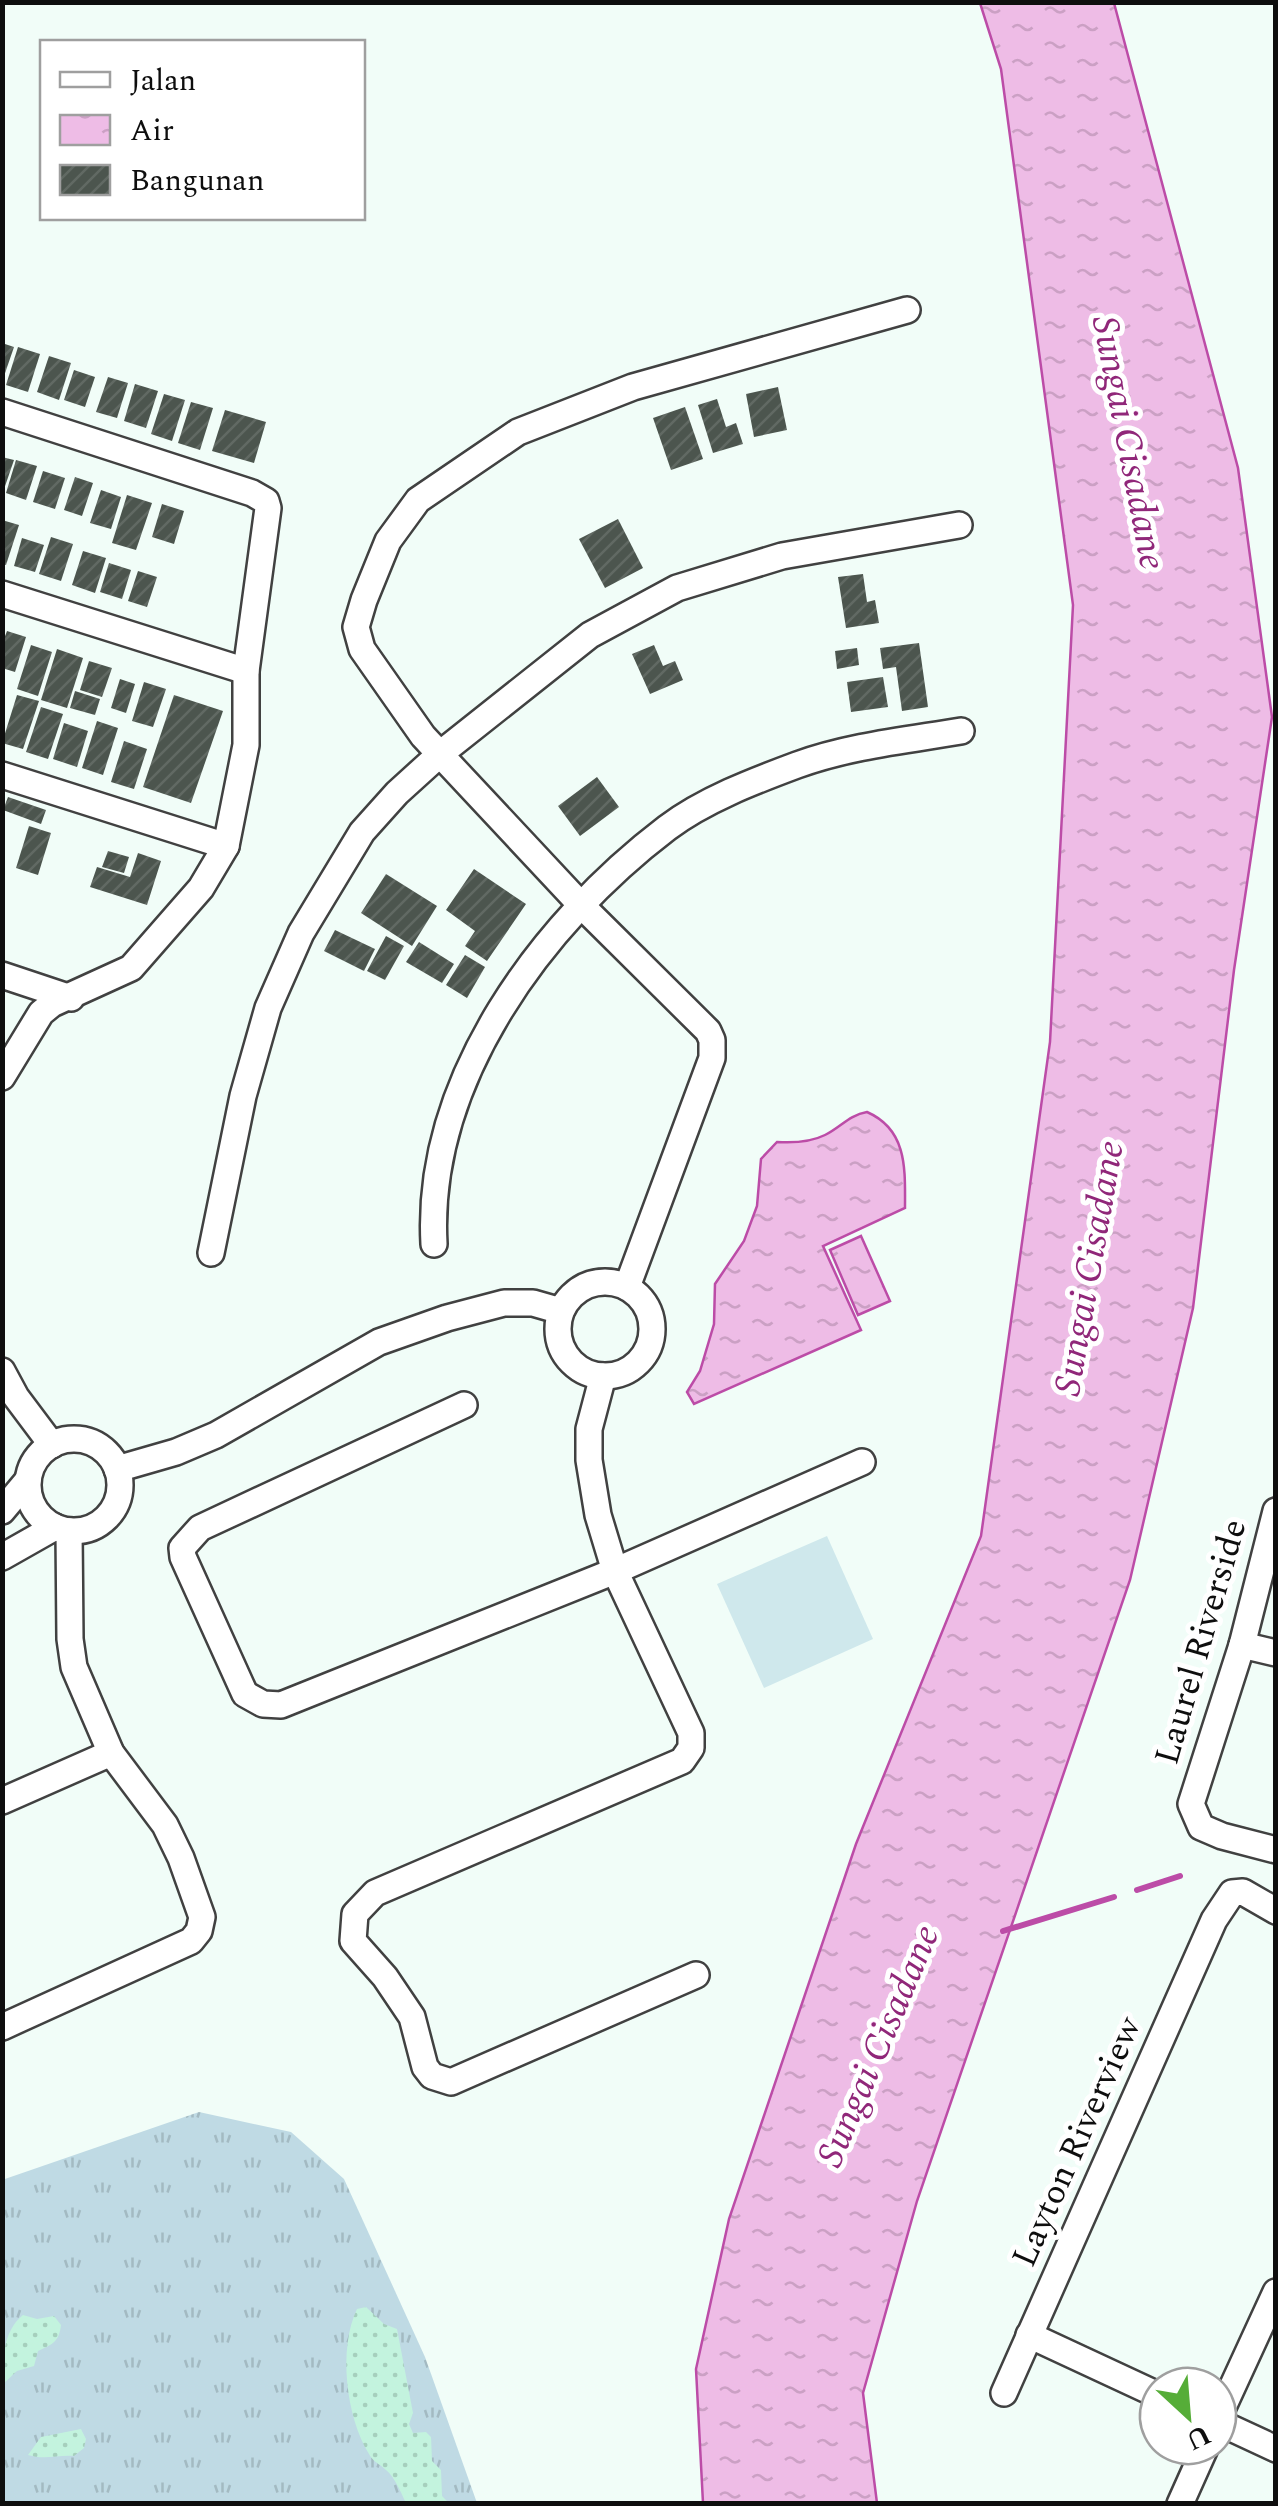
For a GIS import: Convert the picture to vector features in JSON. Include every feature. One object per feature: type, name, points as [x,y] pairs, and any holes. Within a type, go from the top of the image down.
[{"type":"street","points":[[627,1286],[712,1058],[712,1040],[708,1031],[581,905],[423,736],[362,650],[356,627],[388,541],[418,500],[518,432],[633,387],[906,310]]},
{"type":"street","points":[[2,412],[252,493],[266,501],[268,516],[246,671],[246,745],[226,846],[201,888],[131,968],[52,1004],[41,1013],[2,1077]]},
{"type":"street","points":[[210,1253],[243,1096],[268,1008],[301,933],[362,832],[397,793],[590,634],[677,588],[782,556],[959,525]]},
{"type":"street","points":[[2,594],[246,671]]},
{"type":"street","points":[[434,1244],[436,1182],[462,1087],[498,1013],[534,960],[581,905],[669,827],[726,796],[802,763],[961,731]]},
{"type":"street","points":[[2,775],[226,846]]},
{"type":"street","points":[[2,975],[71,998]]},
{"type":"street","points":[[595,1282],[627,1286],[649,1310],[653,1325],[651,1341],[644,1356],[632,1367],[603,1376],[575,1365],[565,1354],[558,1326],[561,1311],[580,1288],[595,1282]]},
{"type":"street","points":[[117,1469],[176,1452],[216,1435],[379,1342],[504,1303],[533,1302],[561,1311]]},
{"type":"street","points":[[2,1371],[16,1398],[52,1445]]},
{"type":"street","points":[[603,1376],[589,1429],[598,1515],[615,1571],[690,1732],[691,1748],[682,1761],[374,1893],[355,1914],[353,1941],[386,1977],[412,2017],[424,2067],[432,2076],[451,2082],[696,1975]]},
{"type":"street","points":[[464,1406],[200,1528],[182,1548],[182,1557],[245,1694],[262,1704],[281,1704],[615,1571],[862,1462]]},
{"type":"street","points":[[2,1511],[28,1480],[40,1454],[52,1445],[83,1440],[97,1446],[117,1469],[117,1500],[110,1514],[98,1524],[62,1529],[2,1557]]},
{"type":"street","points":[[28,1480],[34,1508],[43,1520],[62,1529]]},
{"type":"street","name":"Laurel Riverside","points":[[1276,1511],[1242,1645],[1191,1804],[1201,1826],[1222,1836],[1276,1850]]},
{"type":"street","points":[[2,2027],[191,1940],[199,1931],[202,1917],[173,1842],[139,1787],[112,1753],[74,1667],[62,1529]]},
{"type":"street","points":[[1242,1645],[1276,1653]]},
{"type":"street","points":[[2,1801],[112,1753]]},
{"type":"street","name":"Layton Riverview","points":[[1004,2393],[1214,1920],[1232,1893],[1244,1892],[1276,1911]]},
{"type":"street","points":[[1238,2376],[1276,2292]]},
{"type":"street","points":[[1029,2335],[1138,2386]]},
{"type":"street","points":[[1238,2430],[1276,2449]]},
{"type":"street","points":[[1180,2504],[1197,2466]]},
{"type":"green space","points":[[199,2112],[291,2132],[344,2179],[425,2357],[477,2503],[3,2503],[2,2180]]},
{"type":"sand","points":[[366,2307],[384,2324],[397,2329],[413,2413],[409,2424],[413,2433],[426,2432],[431,2437],[432,2461],[441,2470],[442,2496],[449,2503],[406,2503],[392,2477],[372,2459],[361,2439],[350,2402],[346,2362],[351,2325],[357,2309]]},
{"type":"sand","points":[[23,2315],[37,2319],[54,2316],[61,2325],[59,2335],[38,2351],[34,2366],[17,2371],[3,2384],[8,2338]]},
{"type":"sand","points":[[81,2429],[86,2439],[84,2448],[74,2456],[28,2455],[41,2437]]},
{"type":"shaded area","points":[[827,1536],[873,1639],[764,1688],[717,1584]]},
{"type":"water","name":"Sungai Cisadane","points":[[980,3],[1114,3],[1238,468],[1272,717],[1234,970],[1193,1308],[1130,1580],[917,2201],[863,2393],[877,2503],[703,2503],[696,2369],[729,2219],[856,1844],[981,1536],[1050,1042],[1073,605],[1001,69]]},
{"type":"water","points":[[867,1112],[890,1129],[897,1140],[904,1166],[905,1208],[823,1246],[861,1330],[694,1404],[687,1392],[700,1371],[714,1324],[715,1284],[744,1241],[757,1206],[761,1159],[777,1142],[820,1137]]},
{"type":"water","points":[[861,1236],[890,1301],[858,1315],[830,1250]]},
{"type":"building","points":[[2,343],[14,347],[3,379],[2,379]]},
{"type":"building","points":[[18,347],[40,354],[28,392],[6,385]]},
{"type":"building","points":[[49,356],[71,363],[59,400],[37,392]]},
{"type":"building","points":[[74,370],[95,377],[85,407],[64,400]]},
{"type":"building","points":[[108,377],[128,383],[117,418],[96,412]]},
{"type":"building","points":[[135,384],[158,391],[146,428],[124,421]]},
{"type":"building","points":[[778,387],[787,430],[754,437],[746,394]]},
{"type":"building","points":[[164,394],[185,400],[172,441],[151,434]]},
{"type":"building","points":[[717,399],[726,427],[736,423],[743,444],[713,453],[698,405]]},
{"type":"building","points":[[191,402],[213,408],[200,450],[178,443]]},
{"type":"building","points":[[685,407],[703,459],[671,470],[653,418]]},
{"type":"building","points":[[225,410],[266,422],[254,463],[212,451]]},
{"type":"building","points":[[2,457],[14,460],[3,492],[2,492]]},
{"type":"building","points":[[16,460],[37,466],[26,500],[6,493]]},
{"type":"building","points":[[43,471],[65,478],[55,509],[33,502]]},
{"type":"building","points":[[75,477],[93,483],[82,516],[64,510]]},
{"type":"building","points":[[101,490],[121,497],[111,529],[90,523]]},
{"type":"building","points":[[127,495],[152,503],[136,550],[112,543]]},
{"type":"building","points":[[162,504],[184,511],[174,544],[152,537]]},
{"type":"building","points":[[618,519],[643,568],[605,588],[579,539]]},
{"type":"building","points":[[2,520],[19,525],[6,565],[2,564]]},
{"type":"building","points":[[51,537],[73,544],[61,581],[39,574]]},
{"type":"building","points":[[22,538],[44,545],[35,572],[14,566]]},
{"type":"building","points":[[83,551],[106,558],[95,593],[72,585]]},
{"type":"building","points":[[109,563],[131,570],[122,599],[100,592]]},
{"type":"building","points":[[138,571],[157,577],[147,607],[128,601]]},
{"type":"building","points":[[863,574],[867,602],[875,600],[879,623],[846,628],[838,577]]},
{"type":"building","points":[[7,631],[26,637],[15,672],[2,668],[2,644]]},
{"type":"building","points":[[919,643],[928,707],[902,711],[896,667],[883,669],[880,648]]},
{"type":"building","points":[[31,645],[52,652],[38,696],[17,689]]},
{"type":"building","points":[[654,645],[663,666],[675,661],[683,680],[650,694],[632,654]]},
{"type":"building","points":[[857,648],[859,665],[837,669],[835,651]]},
{"type":"building","points":[[57,649],[83,658],[67,708],[41,700]]},
{"type":"building","points":[[89,661],[112,668],[102,697],[80,690]]},
{"type":"building","points":[[883,677],[888,707],[851,712],[847,682]]},
{"type":"building","points":[[120,679],[135,684],[126,713],[111,708]]},
{"type":"building","points":[[144,682],[166,689],[153,727],[132,721]]},
{"type":"building","points":[[75,691],[100,699],[95,715],[70,708]]},
{"type":"building","points":[[17,695],[39,701],[23,749],[2,743]]},
{"type":"building","points":[[174,695],[223,711],[191,803],[143,787]]},
{"type":"building","points":[[41,707],[63,714],[48,759],[26,752]]},
{"type":"building","points":[[97,721],[118,728],[103,775],[82,768]]},
{"type":"building","points":[[64,723],[88,731],[77,767],[53,759]]},
{"type":"building","points":[[124,741],[147,749],[134,789],[111,782]]},
{"type":"building","points":[[597,777],[619,807],[580,836],[558,806]]},
{"type":"building","points":[[8,797],[46,810],[41,824],[3,810]]},
{"type":"building","points":[[29,826],[51,833],[38,875],[16,868]]},
{"type":"building","points":[[108,851],[129,857],[124,873],[102,867]]},
{"type":"building","points":[[138,853],[161,861],[147,905],[90,887],[97,867],[130,877]]},
{"type":"building","points":[[474,869],[526,904],[487,961],[465,946],[475,931],[446,910]]},
{"type":"building","points":[[386,874],[437,906],[412,946],[361,913]]},
{"type":"building","points":[[335,930],[375,949],[364,971],[324,951]]},
{"type":"building","points":[[386,936],[404,946],[385,980],[367,971]]},
{"type":"building","points":[[419,942],[454,964],[442,983],[406,962]]},
{"type":"building","points":[[465,955],[485,967],[467,998],[446,985]]},
{"type":"waterway","points":[[1137,1890],[1180,1876]]},
{"type":"waterway","points":[[1003,1931],[1114,1897]]}]
